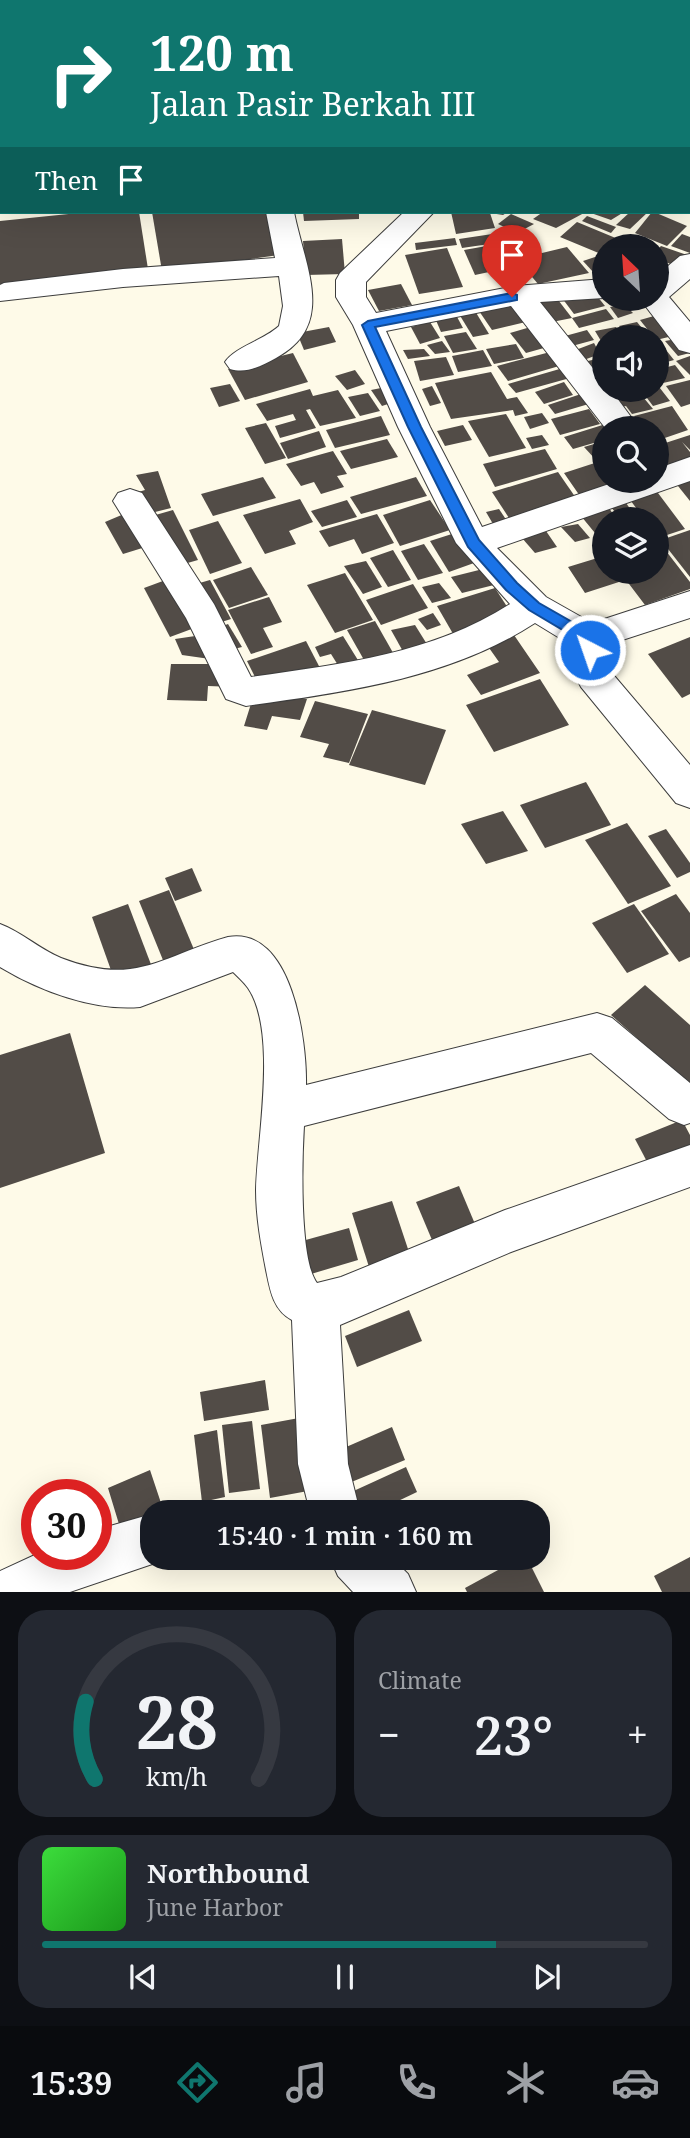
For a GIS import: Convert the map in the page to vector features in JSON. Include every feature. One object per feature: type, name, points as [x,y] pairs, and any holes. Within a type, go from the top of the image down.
[{"type":"street","points":[[280,214],[291,266],[335,315],[414,427],[473,543],[512,586],[534,606],[588,638],[690,604]]},
{"type":"street","points":[[335,315],[351,297],[351,280],[418,214]]},
{"type":"street","points":[[669,281],[690,263]]},
{"type":"street","points":[[4,293],[123,278],[291,266]]},
{"type":"street","points":[[241,362],[274,346],[294,329],[335,315],[592,288]]},
{"type":"street","points":[[520,297],[614,416]]},
{"type":"street","points":[[666,312],[690,343]]},
{"type":"street","points":[[473,543],[616,493]]},
{"type":"street","points":[[130,501],[201,613],[239,689],[246,692],[349,677],[411,661],[478,639],[510,624],[534,606]]},
{"type":"street","points":[[588,638],[594,677],[690,792]]},
{"type":"street","points":[[0,942],[33,967],[115,989],[136,989],[158,983],[226,955],[242,953],[250,960],[272,992],[283,1028],[284,1111],[279,1193],[290,1276],[298,1298],[314,1307],[341,1301],[505,1232],[690,1166]]},
{"type":"street","points":[[284,1111],[597,1032],[688,1106]]},
{"type":"street","points":[[314,1307],[323,1464],[332,1500]]},
{"type":"street","points":[[13,1592],[55,1571],[121,1546],[140,1542]]},
{"type":"street","points":[[368,1570],[390,1592]]},
{"type":"building","points":[[68,214],[139,214],[148,269],[0,286],[0,221]]},
{"type":"building","points":[[152,214],[270,214],[279,255],[162,271]]},
{"type":"building","points":[[303,214],[359,214],[359,219],[304,221]]},
{"type":"building","points":[[451,214],[490,214],[495,228],[456,234]]},
{"type":"building","points":[[511,214],[534,224],[517,233],[498,224]]},
{"type":"building","points":[[540,214],[582,214],[556,228],[533,219]]},
{"type":"building","points":[[594,214],[621,214],[611,220]]},
{"type":"building","points":[[628,214],[646,214],[630,229],[616,225]]},
{"type":"building","points":[[650,214],[659,214],[687,226],[669,244],[669,234],[635,233]]},
{"type":"building","points":[[587,216],[616,227],[611,233],[582,221]]},
{"type":"building","points":[[577,222],[606,234],[592,234],[592,250],[560,237]]},
{"type":"building","points":[[499,233],[503,242],[462,248],[459,239]]},
{"type":"building","points":[[682,234],[690,237],[690,253],[671,246]]},
{"type":"building","points":[[455,238],[457,245],[416,250],[415,243]]},
{"type":"building","points":[[342,239],[345,274],[306,275],[303,241]]},
{"type":"building","points":[[498,244],[512,267],[475,275],[464,250]]},
{"type":"building","points":[[567,247],[589,273],[538,284],[517,259]]},
{"type":"building","points":[[447,248],[463,287],[419,294],[405,255]]},
{"type":"building","points":[[669,249],[687,255],[674,265],[669,263]]},
{"type":"building","points":[[592,258],[592,271],[583,261]]},
{"type":"building","points":[[516,271],[524,283],[504,288],[495,276]]},
{"type":"building","points":[[401,284],[412,305],[379,311],[368,290]]},
{"type":"building","points":[[592,291],[592,309],[574,314],[562,298]]},
{"type":"building","points":[[555,296],[572,318],[547,323],[530,301]]},
{"type":"building","points":[[516,301],[530,321],[492,330],[479,311]]},
{"type":"building","points":[[475,311],[489,334],[473,337],[459,314]]},
{"type":"building","points":[[595,312],[608,312],[614,319],[579,328],[572,318]]},
{"type":"building","points":[[614,312],[633,313],[618,318]]},
{"type":"building","points":[[661,314],[677,335],[669,337],[669,325],[644,325],[640,320]]},
{"type":"building","points":[[456,315],[463,328],[441,332],[435,318]]},
{"type":"building","points":[[430,322],[440,338],[420,344],[411,327]]},
{"type":"building","points":[[534,326],[551,346],[526,353],[510,333]]},
{"type":"building","points":[[329,327],[336,342],[304,350],[297,333]]},
{"type":"building","points":[[587,330],[592,341],[572,346],[565,336]]},
{"type":"building","points":[[466,332],[477,349],[453,353],[444,336]]},
{"type":"building","points":[[682,338],[690,348],[690,353],[678,356],[669,346],[669,340]]},
{"type":"building","points":[[442,341],[450,352],[435,354],[427,345]]},
{"type":"building","points":[[516,344],[524,358],[494,364],[486,349]]},
{"type":"building","points":[[592,344],[592,357],[581,361],[573,351]]},
{"type":"building","points":[[424,349],[430,356],[408,359],[403,350]]},
{"type":"building","points":[[483,350],[492,366],[458,372],[452,356]]},
{"type":"building","points":[[554,351],[566,364],[508,381],[497,366]]},
{"type":"building","points":[[293,353],[308,382],[245,400],[228,369]]},
{"type":"building","points":[[690,356],[690,375],[676,361]]},
{"type":"building","points":[[446,357],[454,375],[420,381],[414,361]]},
{"type":"building","points":[[592,360],[592,374],[584,362]]},
{"type":"building","points":[[675,365],[685,378],[669,382],[669,367]]},
{"type":"building","points":[[563,368],[570,378],[516,393],[508,384]]},
{"type":"building","points":[[355,370],[365,384],[347,390],[335,376]]},
{"type":"building","points":[[491,372],[507,399],[517,397],[528,413],[515,416],[513,410],[451,419],[435,383]]},
{"type":"building","points":[[690,380],[690,404],[681,407],[669,390],[669,385]]},
{"type":"building","points":[[564,382],[573,395],[544,404],[535,392]]},
{"type":"building","points":[[230,384],[240,401],[219,407],[210,388]]},
{"type":"building","points":[[432,386],[441,403],[430,406],[422,389]]},
{"type":"building","points":[[381,388],[391,403],[382,406],[371,390]]},
{"type":"building","points":[[310,389],[313,396],[338,390],[356,418],[320,426],[310,409],[306,410],[316,428],[280,438],[275,426],[296,420],[293,414],[267,421],[256,404]]},
{"type":"building","points":[[368,393],[380,411],[360,416],[348,397]]},
{"type":"building","points":[[584,393],[592,403],[555,414],[548,405]]},
{"type":"building","points":[[612,402],[647,402],[653,409],[632,414],[626,406],[618,408]]},
{"type":"building","points":[[650,402],[667,402],[653,406]]},
{"type":"building","points":[[672,406],[688,430],[669,437],[669,416],[634,416]]},
{"type":"building","points":[[589,409],[594,416],[592,426],[560,435],[551,419]]},
{"type":"building","points":[[542,413],[549,423],[530,429],[524,417]]},
{"type":"building","points":[[506,414],[526,448],[489,457],[468,421]]},
{"type":"building","points":[[381,416],[390,435],[335,448],[326,430]]},
{"type":"building","points":[[266,423],[286,458],[265,464],[245,428]]},
{"type":"building","points":[[463,425],[472,440],[445,446],[437,431]]},
{"type":"building","points":[[592,428],[592,443],[573,449],[564,437]]},
{"type":"building","points":[[319,431],[326,447],[288,459],[280,443]]},
{"type":"building","points":[[542,435],[549,445],[532,449],[526,438]]},
{"type":"building","points":[[690,435],[690,450],[682,442],[690,452],[690,466],[673,472],[669,467],[669,442]]},
{"type":"building","points":[[387,439],[398,457],[351,469],[340,451]]},
{"type":"building","points":[[592,445],[592,456],[584,447]]},
{"type":"building","points":[[545,449],[557,469],[495,487],[483,464]]},
{"type":"building","points":[[333,451],[347,474],[337,476],[344,487],[321,494],[314,482],[301,486],[286,464]]},
{"type":"building","points":[[592,464],[592,493],[601,493],[582,499],[564,473]]},
{"type":"building","points":[[158,471],[171,508],[147,514],[135,493],[145,490],[136,475]]},
{"type":"building","points":[[558,472],[578,501],[511,521],[492,492]]},
{"type":"building","points":[[690,476],[690,501],[674,481]]},
{"type":"building","points":[[263,477],[276,498],[213,516],[201,494]]},
{"type":"building","points":[[416,477],[427,496],[361,514],[350,497]]},
{"type":"building","points":[[642,493],[658,493],[668,507],[635,507],[628,497]]},
{"type":"building","points":[[300,499],[313,522],[289,531],[296,544],[265,554],[243,515]]},
{"type":"building","points":[[347,500],[357,517],[322,527],[311,511]]},
{"type":"building","points":[[430,500],[450,530],[400,546],[383,515]]},
{"type":"building","points":[[626,503],[629,507],[611,507]]},
{"type":"building","points":[[669,508],[685,529],[669,534]]},
{"type":"building","points":[[499,509],[507,521],[493,524],[486,512]]},
{"type":"building","points":[[173,510],[198,560],[177,566],[152,516]]},
{"type":"building","points":[[131,511],[152,545],[123,554],[105,522]]},
{"type":"building","points":[[592,513],[592,529],[581,516]]},
{"type":"building","points":[[377,514],[394,543],[362,554],[354,539],[329,547],[319,531]]},
{"type":"building","points":[[218,521],[242,563],[210,574],[189,530]]},
{"type":"building","points":[[578,524],[590,538],[575,542],[561,527]]},
{"type":"building","points":[[690,530],[690,577],[669,550],[669,537]]},
{"type":"building","points":[[546,531],[557,547],[535,553],[522,538]]},
{"type":"building","points":[[455,533],[474,563],[449,572],[430,541]]},
{"type":"building","points":[[424,544],[443,573],[418,580],[401,551]]},
{"type":"building","points":[[393,550],[411,580],[388,587],[370,558]]},
{"type":"building","points":[[669,555],[690,582],[690,589],[645,605],[629,584],[669,584]]},
{"type":"building","points":[[592,560],[592,584],[613,584],[585,593],[568,567]]},
{"type":"building","points":[[366,561],[382,587],[363,594],[344,566]]},
{"type":"building","points":[[251,567],[268,595],[229,608],[213,580]]},
{"type":"building","points":[[483,569],[494,585],[462,593],[451,577]]},
{"type":"building","points":[[345,573],[373,620],[335,633],[307,585]]},
{"type":"building","points":[[171,578],[197,627],[170,637],[144,588]]},
{"type":"building","points":[[210,580],[231,619],[209,626],[189,586]]},
{"type":"building","points":[[439,583],[451,598],[432,603],[422,587]]},
{"type":"building","points":[[413,584],[428,608],[381,625],[366,600]]},
{"type":"building","points":[[495,588],[515,619],[456,639],[437,606]]},
{"type":"building","points":[[269,597],[282,622],[263,628],[273,647],[251,654],[228,610]]},
{"type":"building","points":[[433,613],[441,625],[427,630],[418,619]]},
{"type":"building","points":[[375,621],[396,658],[368,667],[347,630]]},
{"type":"building","points":[[228,624],[242,647],[226,651],[215,629]]},
{"type":"building","points":[[415,625],[430,649],[405,655],[391,630]]},
{"type":"building","points":[[202,635],[210,659],[182,655],[175,639]]},
{"type":"building","points":[[514,635],[540,673],[481,695],[467,675],[499,662],[487,645]]},
{"type":"building","points":[[343,636],[361,665],[341,670],[331,654],[320,657],[315,647]]},
{"type":"building","points":[[690,637],[690,694],[682,698],[648,654]]},
{"type":"building","points":[[306,641],[320,668],[260,687],[247,661]]},
{"type":"building","points":[[171,664],[225,664],[235,687],[208,686],[207,701],[167,700]]},
{"type":"building","points":[[540,679],[569,725],[494,752],[466,705]]},
{"type":"building","points":[[255,691],[307,699],[300,720],[272,716],[267,730],[244,726]]},
{"type":"building","points":[[315,701],[368,714],[349,763],[323,757],[329,744],[300,737]]},
{"type":"building","points":[[372,710],[446,730],[425,785],[349,765]]},
{"type":"building","points":[[586,782],[611,825],[545,848],[520,805]]},
{"type":"building","points":[[503,811],[528,851],[486,864],[461,824]]},
{"type":"building","points":[[627,823],[671,886],[628,904],[585,840]]},
{"type":"building","points":[[666,829],[690,863],[690,872],[677,878],[648,836]]},
{"type":"building","points":[[192,868],[202,891],[175,901],[165,878]]},
{"type":"building","points":[[169,890],[198,959],[167,970],[139,901]]},
{"type":"building","points":[[676,894],[690,913],[690,957],[679,962],[641,911]]},
{"type":"building","points":[[128,904],[155,975],[117,987],[92,917]]},
{"type":"building","points":[[634,904],[669,954],[627,973],[592,923]]},
{"type":"building","points":[[645,985],[690,1025],[690,1085],[611,1015]]},
{"type":"building","points":[[70,1033],[105,1153],[0,1188],[0,1055]]},
{"type":"building","points":[[682,1120],[690,1135],[690,1158],[653,1173],[635,1139]]},
{"type":"building","points":[[459,1186],[475,1224],[432,1240],[416,1202]]},
{"type":"building","points":[[392,1201],[410,1255],[369,1267],[352,1213]]},
{"type":"building","points":[[349,1228],[358,1260],[311,1274],[302,1241]]},
{"type":"building","points":[[409,1310],[422,1341],[357,1367],[345,1336]]},
{"type":"building","points":[[265,1380],[269,1410],[204,1421],[200,1392]]},
{"type":"building","points":[[299,1418],[308,1491],[270,1498],[261,1425]]},
{"type":"building","points":[[252,1421],[260,1489],[229,1493],[222,1425]]},
{"type":"building","points":[[392,1427],[405,1460],[349,1483],[337,1451]]},
{"type":"building","points":[[217,1430],[225,1497],[202,1500],[194,1435]]},
{"type":"building","points":[[406,1467],[417,1492],[400,1500],[349,1500],[347,1494]]},
{"type":"building","points":[[150,1470],[160,1500],[140,1500],[140,1526],[122,1534],[112,1501],[112,1486]]},
{"type":"building","points":[[690,1557],[690,1592],[662,1592],[654,1576]]},
{"type":"building","points":[[498,1570],[533,1570],[544,1592],[467,1592],[465,1588]]},
{"type":"route","points":[[512,297],[368,325],[414,427],[473,543],[534,606],[588,638],[590,650]]}]
